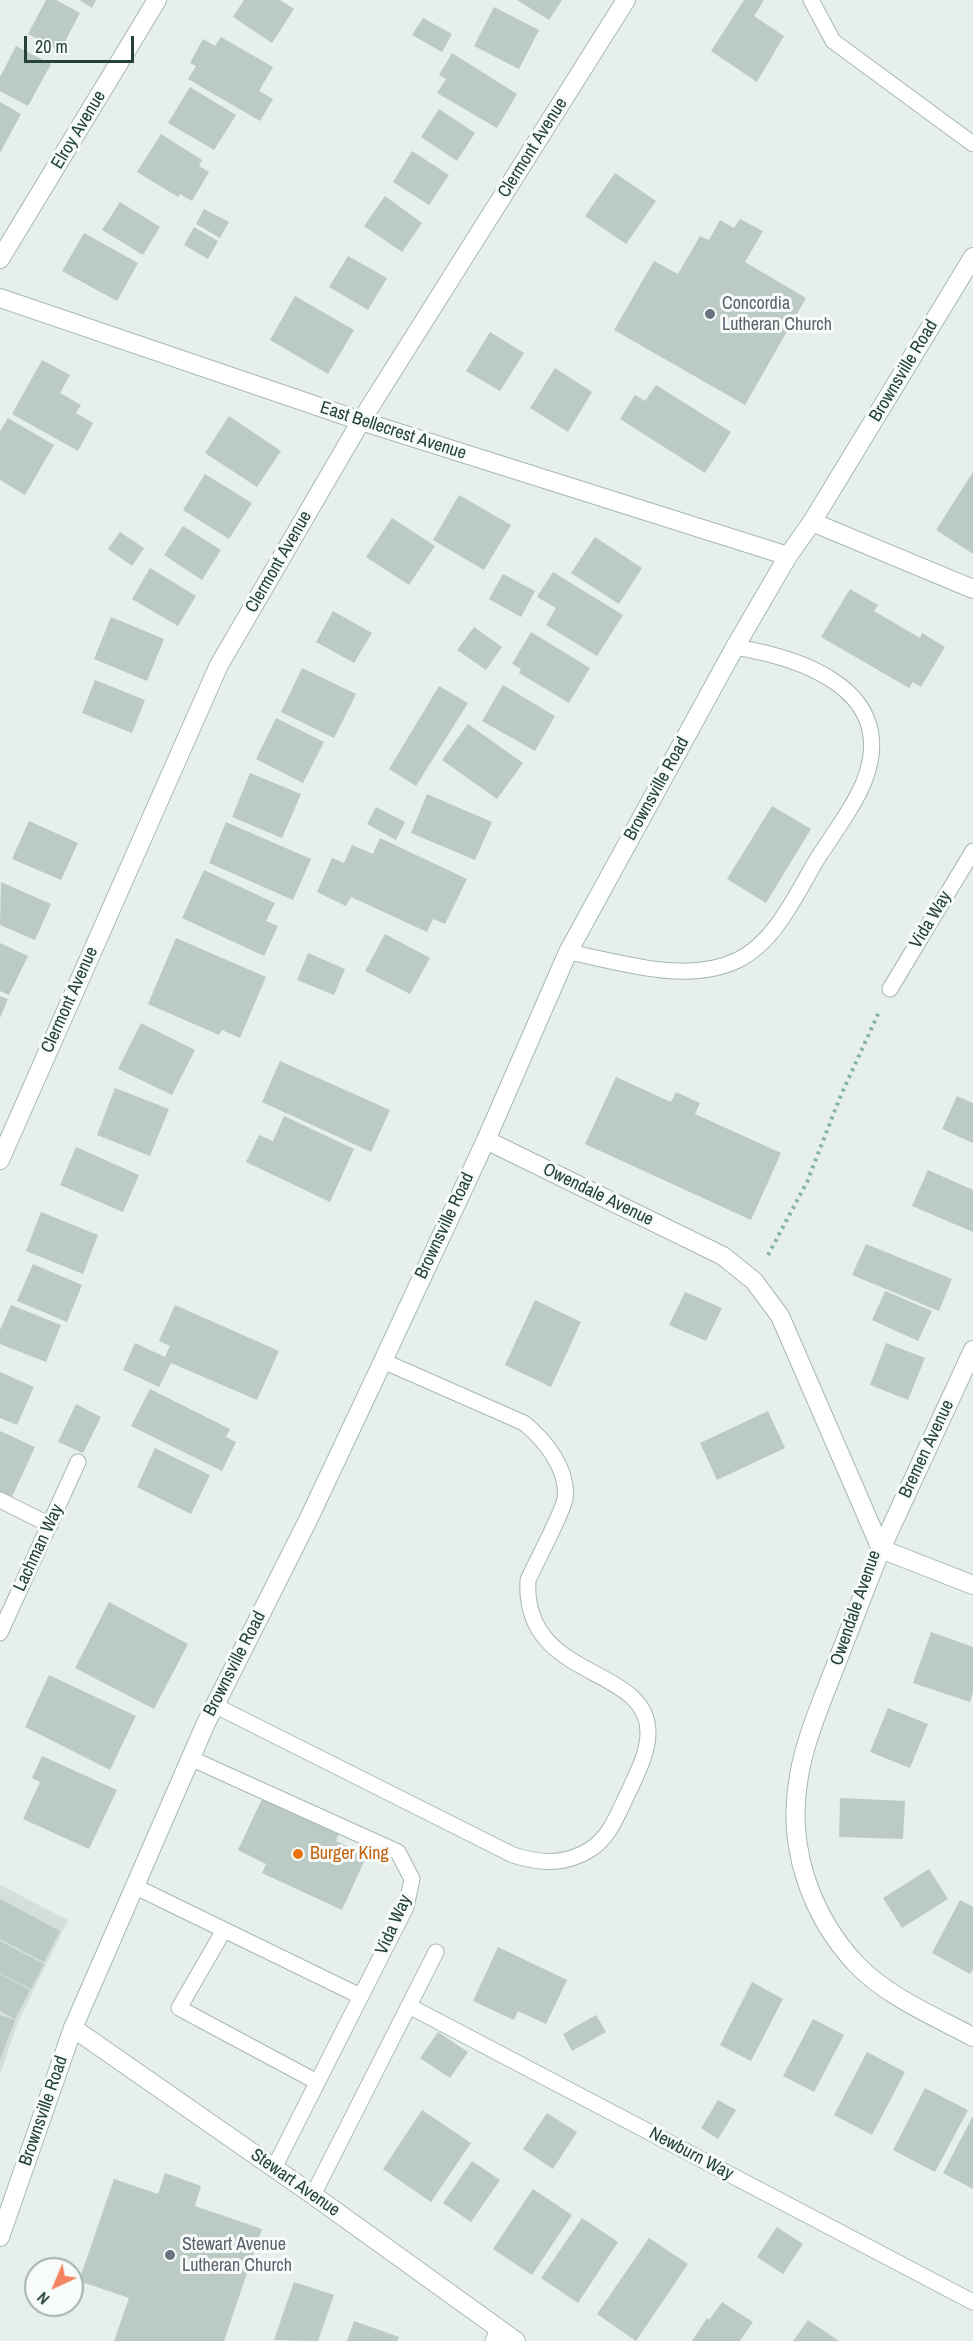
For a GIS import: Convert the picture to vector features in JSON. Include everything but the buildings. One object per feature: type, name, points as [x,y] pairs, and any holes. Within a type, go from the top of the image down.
[{"type":"street","name":"Elroy Avenue","points":[[0,259],[157,0]]},
{"type":"street","name":"Clermont Avenue","points":[[0,1160],[219,665],[361,421],[626,0]]},
{"type":"street","name":"Brownsville Road","points":[[0,2237],[72,2028],[190,1758],[214,1705],[309,1518],[486,1140],[568,952],[735,647],[788,556],[812,522],[973,256]]},
{"type":"street","name":"East Bellecrest Avenue","points":[[0,298],[361,421],[788,556]]},
{"type":"street","points":[[812,522],[973,588]]},
{"type":"street","name":"Owendale Avenue","points":[[486,1140],[723,1256],[754,1281],[780,1316],[881,1549],[811,1730],[798,1777],[796,1832],[805,1882],[828,1928],[858,1966],[894,1994],[973,2037]]},
{"type":"street","name":"Bremen Avenue","points":[[881,1549],[973,1350]]},
{"type":"street","points":[[881,1549],[973,1585]]},
{"type":"street","name":"Stewart Avenue","points":[[72,2028],[313,2195],[495,2335],[516,2341]]},
{"type":"lane","points":[[811,0],[833,41],[973,144]]},
{"type":"lane","points":[[568,952],[668,971],[709,969],[739,960],[760,943],[783,918],[865,780],[872,749],[870,725],[856,699],[836,681],[798,662],[771,653],[735,647]]},
{"type":"lane","name":"Vida Way","points":[[890,989],[973,851]]},
{"type":"lane","points":[[214,1705],[522,1858],[550,1862],[568,1860],[584,1853],[606,1837],[645,1751],[647,1720],[642,1708],[631,1695],[612,1681],[572,1663],[547,1641],[536,1624],[527,1592],[528,1580],[565,1499],[559,1466],[537,1434],[524,1424],[382,1361]]},
{"type":"lane","name":"Lachman Way","points":[[0,1633],[78,1462]]},
{"type":"lane","points":[[0,1500],[50,1525]]},
{"type":"lane","name":"Vida Way","points":[[190,1758],[398,1852],[412,1879],[406,1907],[274,2168]]},
{"type":"lane","points":[[134,1886],[360,1996]]},
{"type":"lane","points":[[224,1930],[179,2008],[317,2082]]},
{"type":"lane","points":[[313,2195],[436,1952]]},
{"type":"lane","name":"Newburn Way","points":[[409,2006],[973,2302]]},
{"type":"path","points":[[754,1281],[807,1182],[841,1095],[890,989]]},
{"type":"shaded area","points":[[0,1885],[68,1920],[18,2022],[0,2075]]},
{"type":"place","name":"Concordia Lutheran Church","points":[[710,314]]},
{"type":"place","name":"Burger King","points":[[298,1854]]},
{"type":"place","name":"Stewart Avenue Lutheran Church","points":[[170,2255]]}]
